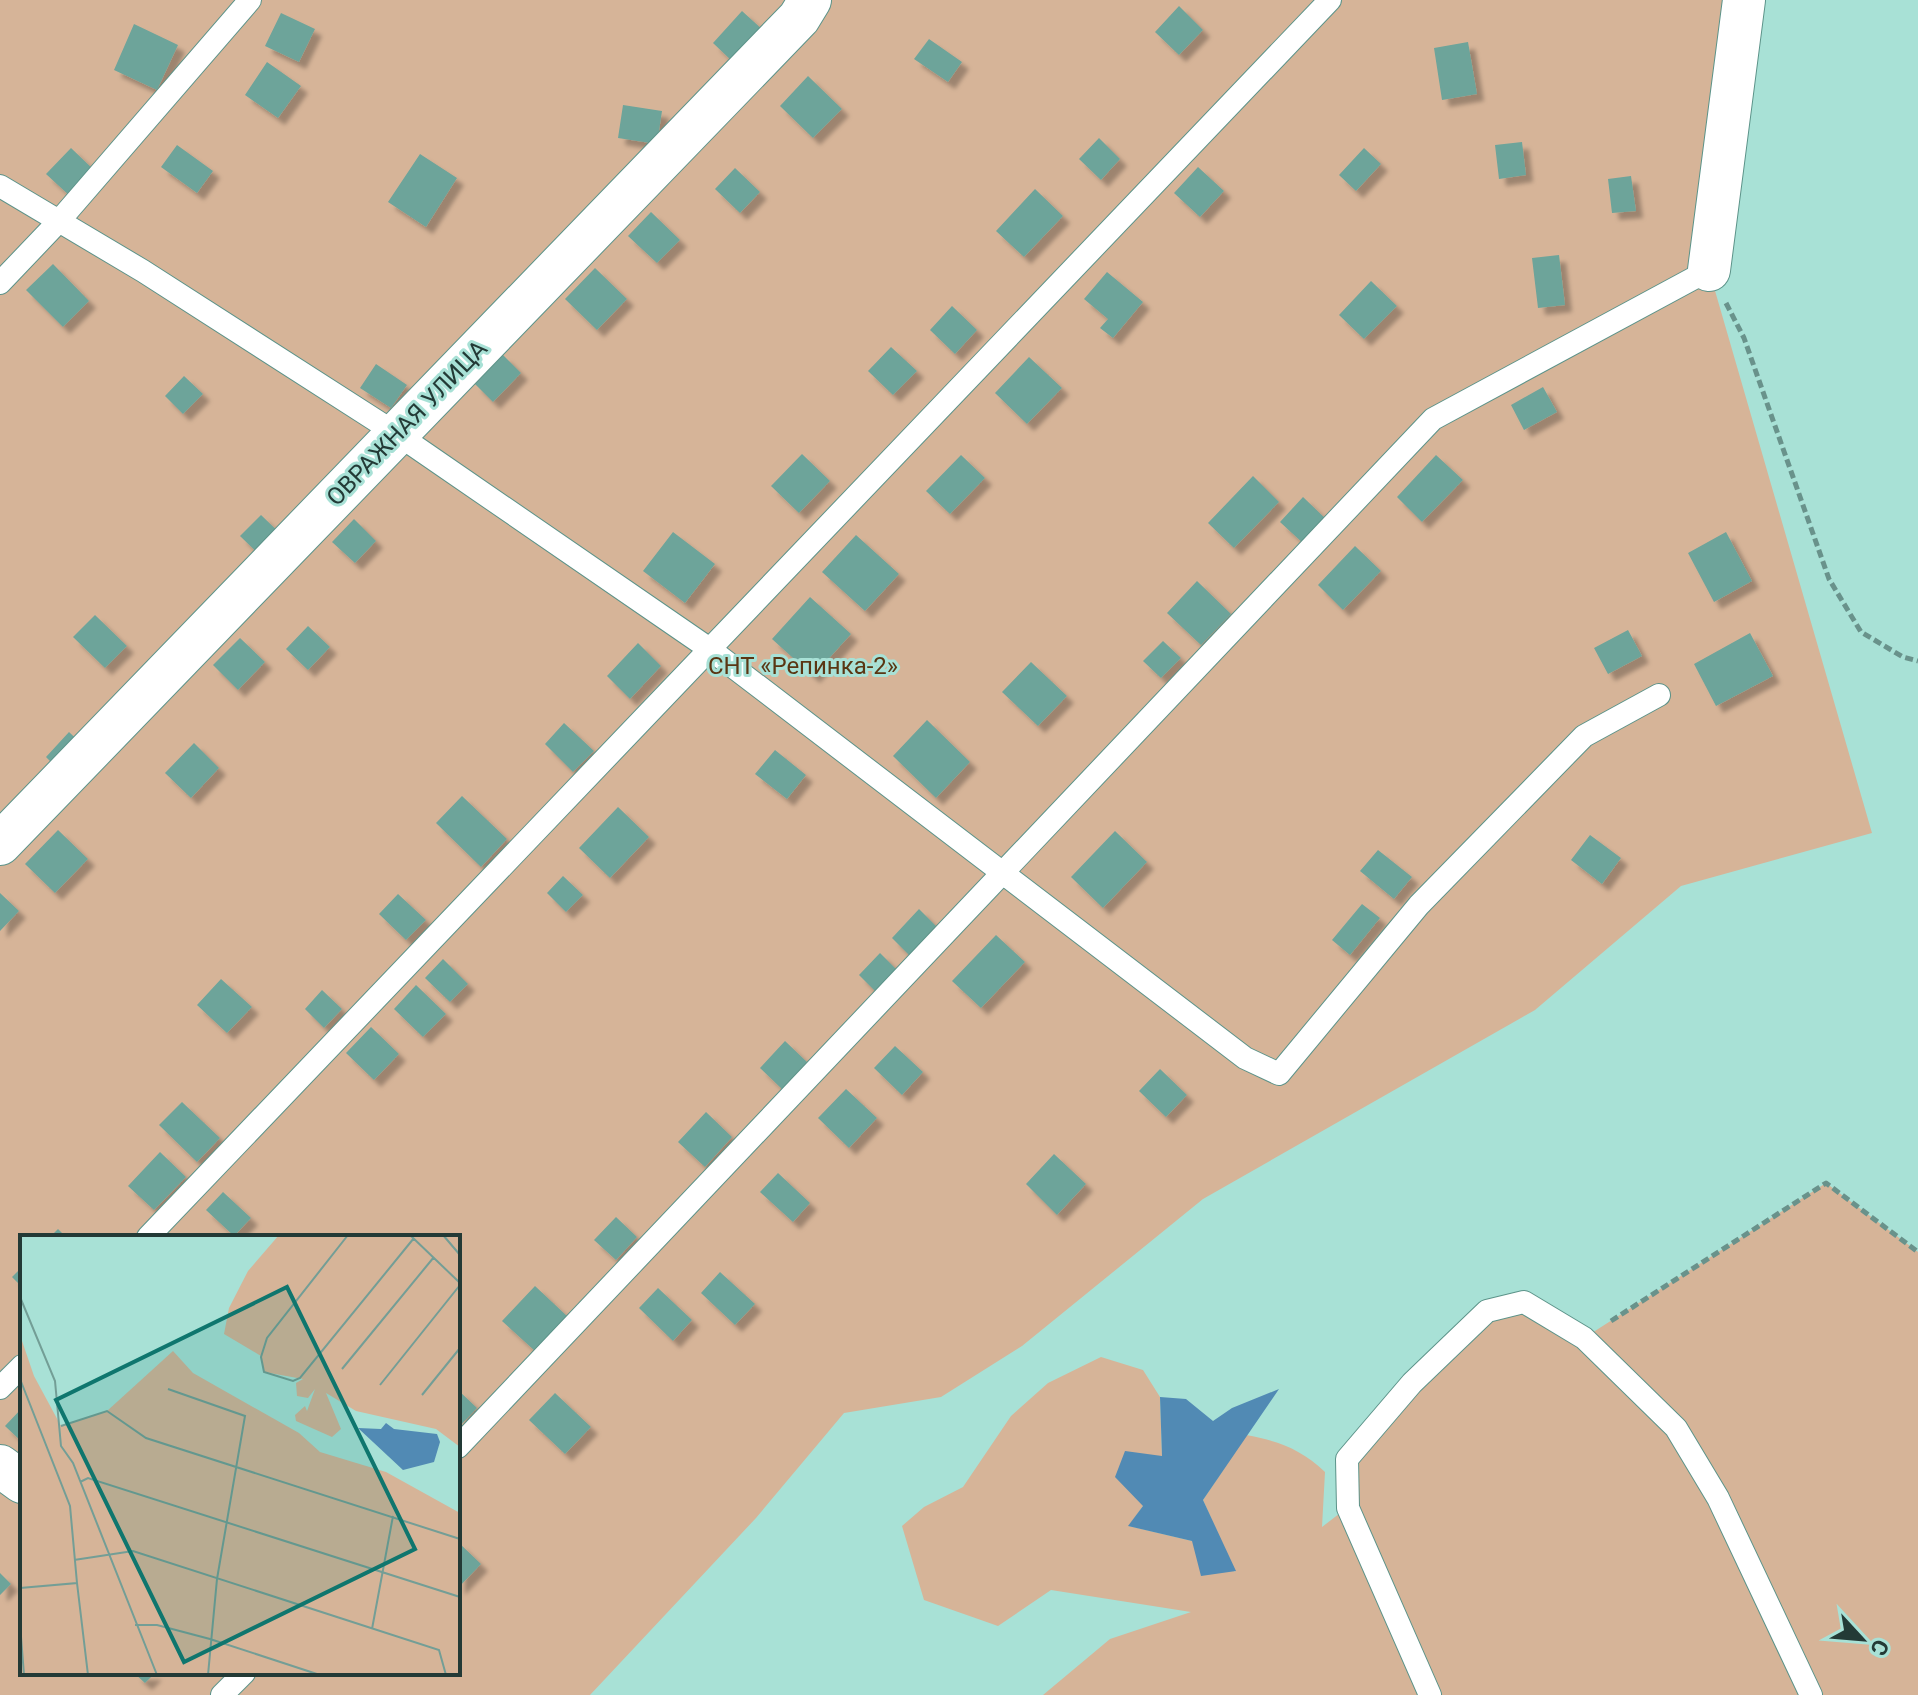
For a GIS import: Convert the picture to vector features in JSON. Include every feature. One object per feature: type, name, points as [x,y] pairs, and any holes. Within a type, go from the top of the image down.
[{"type":"street","name":"ОВРАЖНАЯ УЛИЦА","points":[[0,844],[799,18],[810,0]]},
{"type":"street","points":[[1709,270],[1744,0]]},
{"type":"street","points":[[0,1466],[20,1481]]},
{"type":"lane","points":[[0,283],[59,221],[250,0]]},
{"type":"lane","points":[[150,1235],[1330,0]]},
{"type":"lane","points":[[0,186],[143,271],[397,434],[711,650],[1245,1058],[1279,1074],[1419,905],[1584,736],[1659,695]]},
{"type":"lane","points":[[460,1445],[1433,419],[1709,270]]},
{"type":"lane","points":[[1430,1695],[1348,1508],[1347,1459],[1412,1383],[1487,1311],[1524,1302],[1584,1338],[1676,1428],[1718,1498],[1811,1695]]},
{"type":"lane","points":[[0,1388],[20,1368]]},
{"type":"lane","points":[[222,1695],[242,1675]]},
{"type":"path","points":[[1709,270],[1744,338],[1829,579],[1861,632],[1903,657],[1918,661]]},
{"type":"path","points":[[1584,1338],[1826,1183],[1918,1252]]},
{"type":"green space","name":"СНТ «Репинка-2»","points":[[0,0],[1744,0],[1709,270],[1872,833],[1681,886],[1535,1010],[1203,1199],[1022,1346],[941,1397],[844,1413],[756,1518],[590,1695],[0,1695]]},
{"type":"green space","points":[[1826,1183],[1918,1252],[1918,1695],[1043,1695],[1110,1639],[1191,1612],[1051,1590],[998,1626],[924,1600],[902,1526],[924,1507],[963,1487],[1011,1416],[1048,1383],[1101,1357],[1143,1370],[1160,1397],[1162,1456],[1143,1506],[1129,1526],[1192,1541],[1235,1572],[1203,1500],[1246,1435],[1288,1447],[1325,1472],[1322,1527],[1348,1507],[1347,1459],[1487,1311],[1524,1302],[1584,1338]]},
{"type":"water","points":[[1279,1389],[1203,1500],[1236,1571],[1201,1576],[1192,1541],[1128,1526],[1143,1506],[1115,1477],[1125,1451],[1162,1456],[1160,1397],[1186,1399],[1213,1421],[1232,1408]]},
{"type":"building","points":[[1179,6],[1203,30],[1179,55],[1155,32]]},
{"type":"building","points":[[742,11],[764,31],[733,62],[713,43]]},
{"type":"building","points":[[281,13],[315,29],[299,62],[265,46]]},
{"type":"building","points":[[134,24],[178,45],[157,90],[114,70]]},
{"type":"building","points":[[929,39],[962,62],[948,82],[914,59]]},
{"type":"building","points":[[1468,42],[1477,94],[1442,100],[1434,48]]},
{"type":"building","points":[[267,62],[301,86],[278,118],[245,95]]},
{"type":"building","points":[[808,76],[842,109],[813,138],[780,106]]},
{"type":"building","points":[[623,105],[662,111],[657,144],[618,138]]},
{"type":"building","points":[[1099,138],[1120,159],[1101,180],[1079,159]]},
{"type":"building","points":[[1522,142],[1526,175],[1499,179],[1495,145]]},
{"type":"building","points":[[177,145],[213,171],[197,193],[161,167]]},
{"type":"building","points":[[71,148],[95,171],[71,197],[46,174]]},
{"type":"building","points":[[1364,148],[1381,164],[1356,191],[1339,175]]},
{"type":"building","points":[[420,154],[457,178],[426,227],[388,202]]},
{"type":"building","points":[[1198,167],[1224,191],[1200,217],[1174,193]]},
{"type":"building","points":[[735,168],[760,192],[740,213],[715,189]]},
{"type":"building","points":[[1631,176],[1636,211],[1612,213],[1608,179]]},
{"type":"building","points":[[1035,189],[1063,216],[1024,257],[996,231]]},
{"type":"building","points":[[651,212],[680,240],[657,263],[628,236]]},
{"type":"building","points":[[1559,255],[1565,305],[1538,308],[1532,258]]},
{"type":"building","points":[[53,264],[89,301],[63,327],[26,290]]},
{"type":"building","points":[[595,268],[627,299],[597,330],[565,299]]},
{"type":"building","points":[[1107,272],[1143,302],[1113,338],[1100,328],[1108,319],[1084,299]]},
{"type":"building","points":[[1371,281],[1397,306],[1364,339],[1339,315]]},
{"type":"building","points":[[952,306],[977,330],[955,354],[930,330]]},
{"type":"building","points":[[891,347],[917,371],[893,395],[868,371]]},
{"type":"building","points":[[503,355],[521,373],[493,402],[475,384]]},
{"type":"building","points":[[1029,357],[1062,388],[1027,424],[995,393]]},
{"type":"building","points":[[376,364],[407,385],[391,408],[360,388]]},
{"type":"building","points":[[184,376],[203,394],[183,414],[165,396]]},
{"type":"building","points":[[1543,387],[1557,412],[1524,430],[1511,405]]},
{"type":"building","points":[[802,454],[830,481],[799,513],[771,486]]},
{"type":"building","points":[[961,455],[985,478],[950,514],[926,491]]},
{"type":"building","points":[[1436,455],[1463,480],[1422,522],[1397,497]]},
{"type":"building","points":[[1253,476],[1279,502],[1234,548],[1208,523]]},
{"type":"building","points":[[1303,497],[1328,521],[1305,545],[1280,522]]},
{"type":"building","points":[[261,515],[289,542],[268,563],[240,536]]},
{"type":"building","points":[[354,519],[376,541],[355,563],[332,542]]},
{"type":"building","points":[[673,532],[715,564],[685,603],[643,571]]},
{"type":"building","points":[[1726,532],[1752,581],[1714,602],[1688,553]]},
{"type":"building","points":[[856,535],[899,574],[865,611],[822,572]]},
{"type":"building","points":[[1355,546],[1381,571],[1343,610],[1318,585]]},
{"type":"building","points":[[1197,581],[1231,614],[1201,645],[1167,613]]},
{"type":"building","points":[[810,597],[851,634],[813,676],[772,639]]},
{"type":"building","points":[[95,615],[127,646],[105,668],[73,637]]},
{"type":"building","points":[[308,626],[330,647],[308,670],[286,649]]},
{"type":"building","points":[[1628,630],[1642,656],[1608,674],[1594,648]]},
{"type":"building","points":[[1750,633],[1773,676],[1716,706],[1694,664]]},
{"type":"building","points":[[240,638],[265,662],[238,690],[213,665]]},
{"type":"building","points":[[1163,641],[1181,658],[1161,678],[1143,661]]},
{"type":"building","points":[[638,643],[661,666],[630,699],[607,676]]},
{"type":"building","points":[[1031,662],[1067,696],[1038,726],[1002,692]]},
{"type":"building","points":[[927,720],[970,762],[936,798],[893,756]]},
{"type":"building","points":[[564,723],[594,751],[573,772],[545,744]]},
{"type":"building","points":[[69,732],[87,749],[63,774],[46,757]]},
{"type":"building","points":[[194,743],[219,768],[191,798],[165,773]]},
{"type":"building","points":[[775,750],[806,775],[787,799],[755,774]]},
{"type":"building","points":[[462,796],[507,839],[481,867],[436,823]]},
{"type":"building","points":[[618,807],[649,837],[610,878],[579,848]]},
{"type":"building","points":[[58,830],[88,859],[55,893],[25,864]]},
{"type":"building","points":[[1115,831],[1147,862],[1103,908],[1071,877]]},
{"type":"building","points":[[1590,835],[1621,858],[1602,884],[1571,860]]},
{"type":"building","points":[[1378,850],[1412,877],[1394,899],[1360,871]]},
{"type":"building","points":[[563,876],[583,895],[566,912],[547,893]]},
{"type":"building","points":[[0,893],[19,911],[0,931]]},
{"type":"building","points":[[398,894],[426,920],[406,940],[379,914]]},
{"type":"building","points":[[1362,904],[1380,918],[1350,955],[1332,940]]},
{"type":"building","points":[[919,909],[936,926],[909,955],[892,938]]},
{"type":"building","points":[[996,935],[1025,962],[981,1008],[952,981]]},
{"type":"building","points":[[880,953],[897,970],[876,992],[859,975]]},
{"type":"building","points":[[443,959],[468,984],[450,1002],[425,978]]},
{"type":"building","points":[[221,979],[252,1007],[227,1033],[197,1005]]},
{"type":"building","points":[[416,985],[446,1014],[423,1037],[394,1009]]},
{"type":"building","points":[[322,990],[342,1009],[324,1028],[305,1009]]},
{"type":"building","points":[[371,1027],[399,1054],[374,1080],[346,1053]]},
{"type":"building","points":[[785,1041],[807,1062],[782,1089],[760,1068]]},
{"type":"building","points":[[895,1046],[923,1072],[902,1095],[874,1068]]},
{"type":"building","points":[[1160,1069],[1187,1095],[1166,1117],[1139,1091]]},
{"type":"building","points":[[846,1089],[877,1118],[849,1148],[818,1118]]},
{"type":"building","points":[[182,1102],[220,1138],[197,1162],[159,1125]]},
{"type":"building","points":[[706,1112],[732,1137],[705,1167],[678,1142]]},
{"type":"building","points":[[160,1152],[186,1177],[154,1210],[128,1186]]},
{"type":"building","points":[[1054,1154],[1086,1184],[1057,1215],[1026,1184]]},
{"type":"building","points":[[778,1173],[810,1203],[793,1222],[760,1192]]},
{"type":"building","points":[[223,1192],[251,1218],[233,1235],[206,1210]]},
{"type":"building","points":[[616,1217],[637,1237],[616,1260],[594,1240]]},
{"type":"building","points":[[20,1269],[20,1285],[12,1277]]},
{"type":"building","points":[[720,1272],[755,1304],[735,1325],[701,1293]]},
{"type":"building","points":[[535,1286],[568,1317],[535,1351],[502,1321]]},
{"type":"building","points":[[658,1288],[692,1320],[673,1341],[639,1308]]},
{"type":"building","points":[[460,1392],[477,1408],[460,1426]]},
{"type":"building","points":[[555,1393],[591,1427],[565,1454],[529,1420]]},
{"type":"building","points":[[20,1410],[20,1440],[5,1426]]},
{"type":"building","points":[[460,1544],[481,1564],[460,1586]]},
{"type":"building","points":[[0,1573],[11,1584],[0,1595]]},
{"type":"building","points":[[136,1675],[153,1675],[145,1683]]}]
